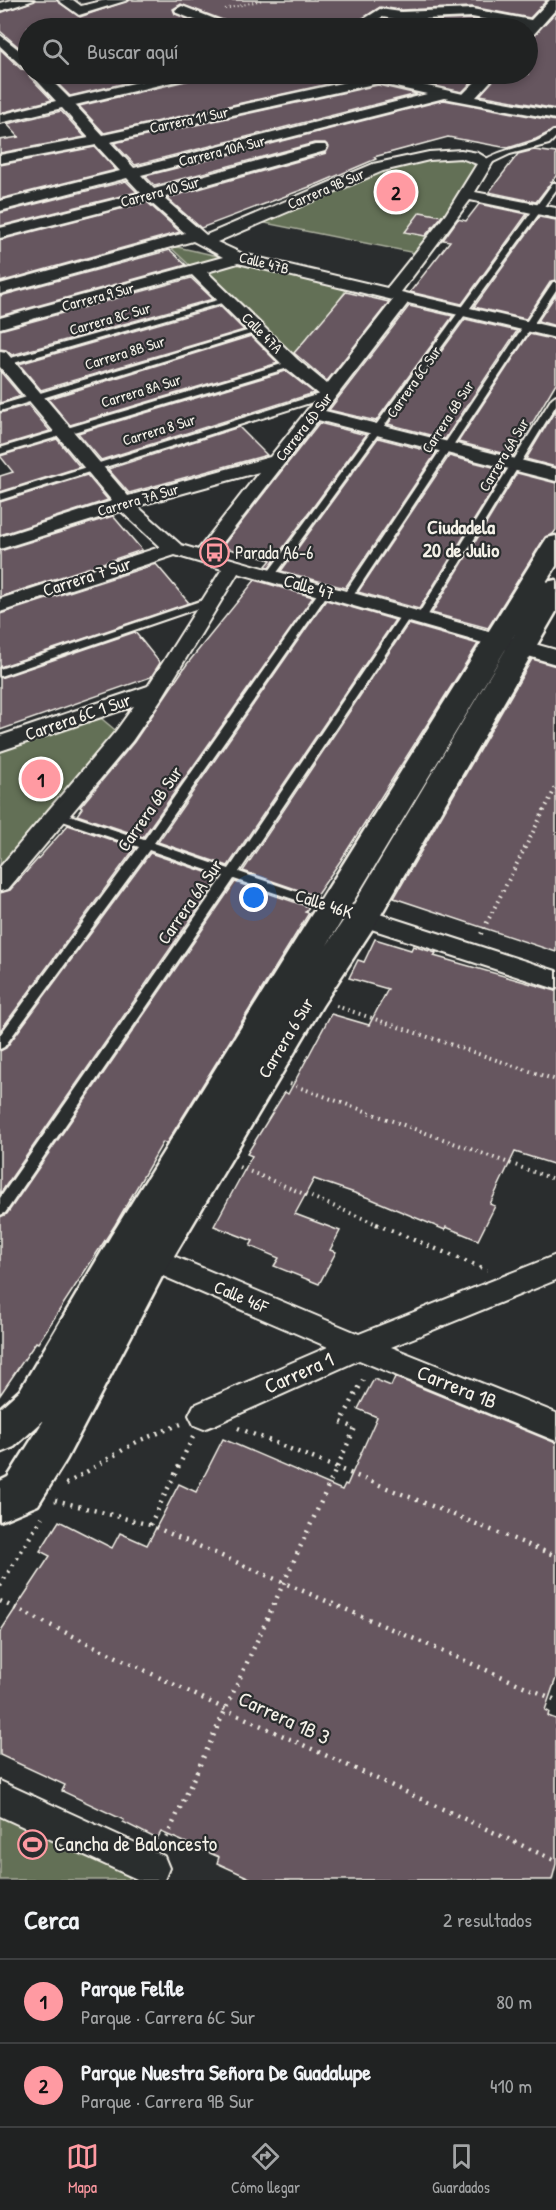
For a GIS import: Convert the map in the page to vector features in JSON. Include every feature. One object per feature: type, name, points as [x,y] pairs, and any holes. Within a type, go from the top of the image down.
[{"type":"street","points":[[0,7],[27,0]]},
{"type":"street","points":[[65,0],[79,10],[121,0]]},
{"type":"street","points":[[538,21],[556,1]]},
{"type":"street","points":[[182,10],[202,18]]},
{"type":"street","points":[[372,18],[380,13],[401,16],[464,14],[482,18]]},
{"type":"street","points":[[460,18],[464,14]]},
{"type":"street","points":[[0,39],[18,54]]},
{"type":"street","name":"Calle 47B","points":[[47,84],[151,195],[200,239],[238,258],[556,333]]},
{"type":"street","points":[[0,119],[147,84]]},
{"type":"street","name":"Carrera 11 Sur","points":[[0,159],[100,140],[354,84]]},
{"type":"street","points":[[416,84],[466,99],[550,114],[556,98]]},
{"type":"street","points":[[466,99],[480,84]]},
{"type":"street","name":"Carrera 10A Sur","points":[[0,206],[444,94]]},
{"type":"street","name":"Carrera 10 Sur","points":[[0,234],[320,148]]},
{"type":"street","name":"Carrera 9B Sur","points":[[0,289],[200,239],[378,167],[429,156],[461,154],[486,162]]},
{"type":"street","name":"Carrera 6D Sur","points":[[203,556],[329,394],[467,195],[486,162]]},
{"type":"street","points":[[467,195],[556,213]]},
{"type":"street","name":"Carrera 9 Sur","points":[[0,323],[238,258]]},
{"type":"street","name":"Calle 47A","points":[[197,271],[260,330],[292,364],[329,394]]},
{"type":"street","name":"Calle 47","points":[[2,360],[95,468],[158,537],[174,549],[556,657]]},
{"type":"street","points":[[314,414],[556,475]]},
{"type":"street","name":"Carrera 7A Sur","points":[[0,543],[126,502],[277,461]]},
{"type":"street","name":"Carrera 6 Sur","points":[[2,1433],[34,1403],[138,1253],[510,644],[556,544]]},
{"type":"street","name":"Carrera 7 Sur","points":[[0,606],[174,549]]},
{"type":"street","points":[[0,883],[124,736],[156,691],[233,566]]},
{"type":"street","name":"Carrera 6 Sur","points":[[510,644],[556,588]]},
{"type":"street","name":"Carrera 6C 1 Sur","points":[[0,744],[156,691]]},
{"type":"street","name":"Carrera 6 Sur","points":[[25,1497],[51,1447],[138,1253],[214,1156],[310,997],[348,912]]},
{"type":"street","name":"Calle 46K","points":[[348,912],[556,980]]},
{"type":"street","name":"Calle 46F","points":[[138,1253],[368,1351]]},
{"type":"street","name":"Carrera 1","points":[[204,1415],[368,1351],[556,1267]]},
{"type":"street","name":"Carrera 1B","points":[[368,1351],[556,1427]]},
{"type":"street","points":[[0,1798],[152,1868]]},
{"type":"lane","points":[[486,162],[507,152],[546,142],[556,133]]},
{"type":"lane","name":"Carrera 6C Sur","points":[[270,576],[380,429],[556,185]]},
{"type":"lane","name":"Carrera 6B Sur","points":[[347,597],[556,284]]},
{"type":"lane","name":"Carrera 8C Sur","points":[[2,360],[228,300]]},
{"type":"lane","name":"Carrera 8B Sur","points":[[0,408],[260,330]]},
{"type":"lane","name":"Carrera 8A Sur","points":[[0,451],[292,364]]},
{"type":"lane","name":"Carrera 8 Sur","points":[[0,497],[329,394]]},
{"type":"lane","name":"Carrera 6A Sur","points":[[0,1209],[414,616],[516,465],[556,398]]},
{"type":"lane","name":"Carrera 6B Sur","points":[[0,1044],[146,846],[324,592]]},
{"type":"lane","points":[[0,673],[212,600]]},
{"type":"lane","name":"Calle 46K","points":[[58,815],[231,875],[348,912]]},
{"type":"path","points":[[195,15],[263,0]]},
{"type":"path","points":[[472,952],[556,787]]},
{"type":"path","points":[[310,997],[556,1080]]},
{"type":"path","points":[[264,1074],[556,1180]]},
{"type":"path","points":[[214,1156],[519,1282]]},
{"type":"path","points":[[152,1868],[227,1710],[355,1428],[341,1422],[368,1351]]},
{"type":"path","points":[[150,1526],[204,1415]]},
{"type":"path","points":[[25,1497],[66,1484],[138,1441],[204,1415],[556,1556]]},
{"type":"path","points":[[25,1497],[150,1526],[556,1700]]},
{"type":"path","points":[[0,1586],[25,1497]]},
{"type":"path","name":"Carrera 1B 3","points":[[0,1601],[227,1710],[556,1861]]},
{"type":"green space","points":[[432,156],[469,159],[477,168],[420,254],[260,222],[380,168]]},
{"type":"green space","points":[[168,245],[350,285],[293,363]]},
{"type":"green space","points":[[96,714],[120,734],[0,877],[0,748]]},
{"type":"green space","name":"Cancha de Baloncesto","points":[[0,1814],[130,1875],[128,1880],[0,1880]]},
{"type":"building","points":[[36,0],[56,0],[80,17],[130,0],[547,0],[530,18],[472,7],[401,10],[380,7],[363,18],[218,18],[181,4],[173,9],[175,14],[185,18],[18,18],[18,46],[0,31],[0,13]]},
{"type":"building","points":[[556,12],[556,109],[480,95],[490,84],[538,84],[538,31]]},
{"type":"building","points":[[0,49],[18,66],[18,84],[37,84],[52,100],[0,113]]},
{"type":"building","points":[[58,84],[122,84],[70,96]]},
{"type":"building","points":[[173,84],[329,84],[104,133],[79,106]]},
{"type":"building","points":[[426,84],[470,84],[462,92]]},
{"type":"building","points":[[378,85],[417,94],[135,165],[114,143]]},
{"type":"building","points":[[444,100],[556,121],[556,129],[536,139],[508,148],[448,137],[374,157],[376,159],[320,183],[201,228],[167,198],[326,153],[329,147],[325,143],[314,143],[155,186],[145,176]]},
{"type":"building","points":[[61,111],[85,137],[0,153],[0,140],[19,137],[7,124]]},
{"type":"building","points":[[95,147],[116,170],[0,199],[0,165]]},
{"type":"building","points":[[534,150],[556,153],[556,176],[536,202],[489,192],[518,154]]},
{"type":"building","points":[[126,181],[137,192],[0,226],[0,213]]},
{"type":"building","points":[[147,202],[180,232],[0,282],[0,240]]},
{"type":"building","points":[[479,204],[527,214],[462,304],[410,292],[450,241],[443,240],[458,219],[466,221]]},
{"type":"building","points":[[420,212],[442,216],[425,236],[405,232]]},
{"type":"building","points":[[539,217],[556,220],[556,280],[551,281],[526,319],[474,307]]},
{"type":"building","points":[[170,250],[186,265],[0,316],[0,296]]},
{"type":"building","points":[[191,278],[213,299],[12,355],[0,349],[0,330]]},
{"type":"building","points":[[346,292],[389,302],[327,381],[294,353]]},
{"type":"building","points":[[556,294],[556,326],[538,321]]},
{"type":"building","points":[[220,306],[244,330],[41,390],[19,364]]},
{"type":"building","points":[[409,306],[453,316],[376,421],[329,410]]},
{"type":"building","points":[[465,319],[517,331],[445,439],[388,424]]},
{"type":"building","points":[[529,334],[556,340],[556,383],[513,456],[458,442]]},
{"type":"building","points":[[251,336],[278,363],[70,425],[48,399]]},
{"type":"building","points":[[0,371],[21,396],[0,403]]},
{"type":"building","points":[[286,371],[314,393],[101,460],[78,433]]},
{"type":"building","points":[[28,405],[50,431],[0,446],[0,413]]},
{"type":"building","points":[[556,409],[556,467],[526,459]]},
{"type":"building","points":[[319,423],[366,435],[269,567],[266,566],[271,560],[222,547]]},
{"type":"building","points":[[239,427],[267,455],[129,493],[108,469]]},
{"type":"building","points":[[378,438],[436,453],[345,588],[281,571]]},
{"type":"building","points":[[57,439],[80,467],[0,492],[0,476],[13,472],[0,456]]},
{"type":"building","points":[[449,456],[505,470],[419,609],[358,592]]},
{"type":"building","points":[[517,473],[556,483],[556,530],[545,537],[488,628],[432,613]]},
{"type":"building","points":[[87,475],[108,500],[0,535],[0,502]]},
{"type":"building","points":[[113,516],[142,550],[0,597],[0,551]]},
{"type":"building","points":[[156,564],[189,603],[0,667],[0,614]]},
{"type":"building","points":[[255,580],[313,597],[143,837],[77,815],[82,808],[80,807],[134,742],[187,664]]},
{"type":"building","points":[[326,600],[395,620],[228,866],[158,842]]},
{"type":"building","points":[[408,624],[478,644],[341,860],[316,896],[243,871]]},
{"type":"building","points":[[135,632],[160,663],[151,677],[0,730],[0,678]]},
{"type":"building","points":[[532,659],[556,666],[556,952],[394,898]]},
{"type":"building","points":[[68,825],[135,848],[0,1031],[0,893],[10,890]]},
{"type":"building","points":[[150,853],[220,877],[0,1194],[0,1051],[6,1048]]},
{"type":"building","points":[[235,882],[309,907],[305,912],[309,913],[166,1144],[163,1142],[115,1225],[38,1343],[36,1342],[0,1395],[0,1217],[7,1214]]},
{"type":"building","points":[[375,939],[411,950],[413,946],[436,953],[434,956],[556,991],[556,1165],[515,1152],[490,1204],[495,1206],[478,1240],[446,1227],[445,1230],[369,1198],[314,1179],[295,1214],[340,1231],[330,1250],[336,1252],[319,1284],[274,1266],[279,1258],[250,1246],[253,1241],[214,1226],[252,1156],[247,1154],[285,1092],[288,1094],[331,1014],[369,1025],[388,989],[349,978],[358,960],[364,962]]},
{"type":"building","points":[[395,1377],[556,1443],[556,1678],[545,1710],[549,1712],[548,1716],[556,1719],[556,1864],[552,1880],[254,1880],[217,1863],[219,1857],[161,1832],[157,1839],[123,1822],[124,1820],[62,1791],[65,1785],[0,1755],[0,1632],[50,1556],[40,1551],[59,1521],[112,1548],[120,1533],[147,1545],[179,1484],[196,1492],[223,1439],[342,1490],[345,1484],[347,1485],[377,1417],[358,1409],[374,1379],[391,1386]]},
{"type":"waterway","points":[[143,18],[154,14],[174,0]]},
{"type":"waterway","points":[[0,57],[18,53]]},
{"type":"place","name":"Parque Nuestra Señora De Guadalupe","points":[[396,192]]},
{"type":"place","name":"Parada A6-6","points":[[214,553]]},
{"type":"place","name":"Parque Felfle","points":[[41,779]]},
{"type":"place","name":"Cancha de Baloncesto","points":[[33,1844]]},
{"type":"district","name":"Ciudadela 20 de Julio","points":[[461,538]]}]
